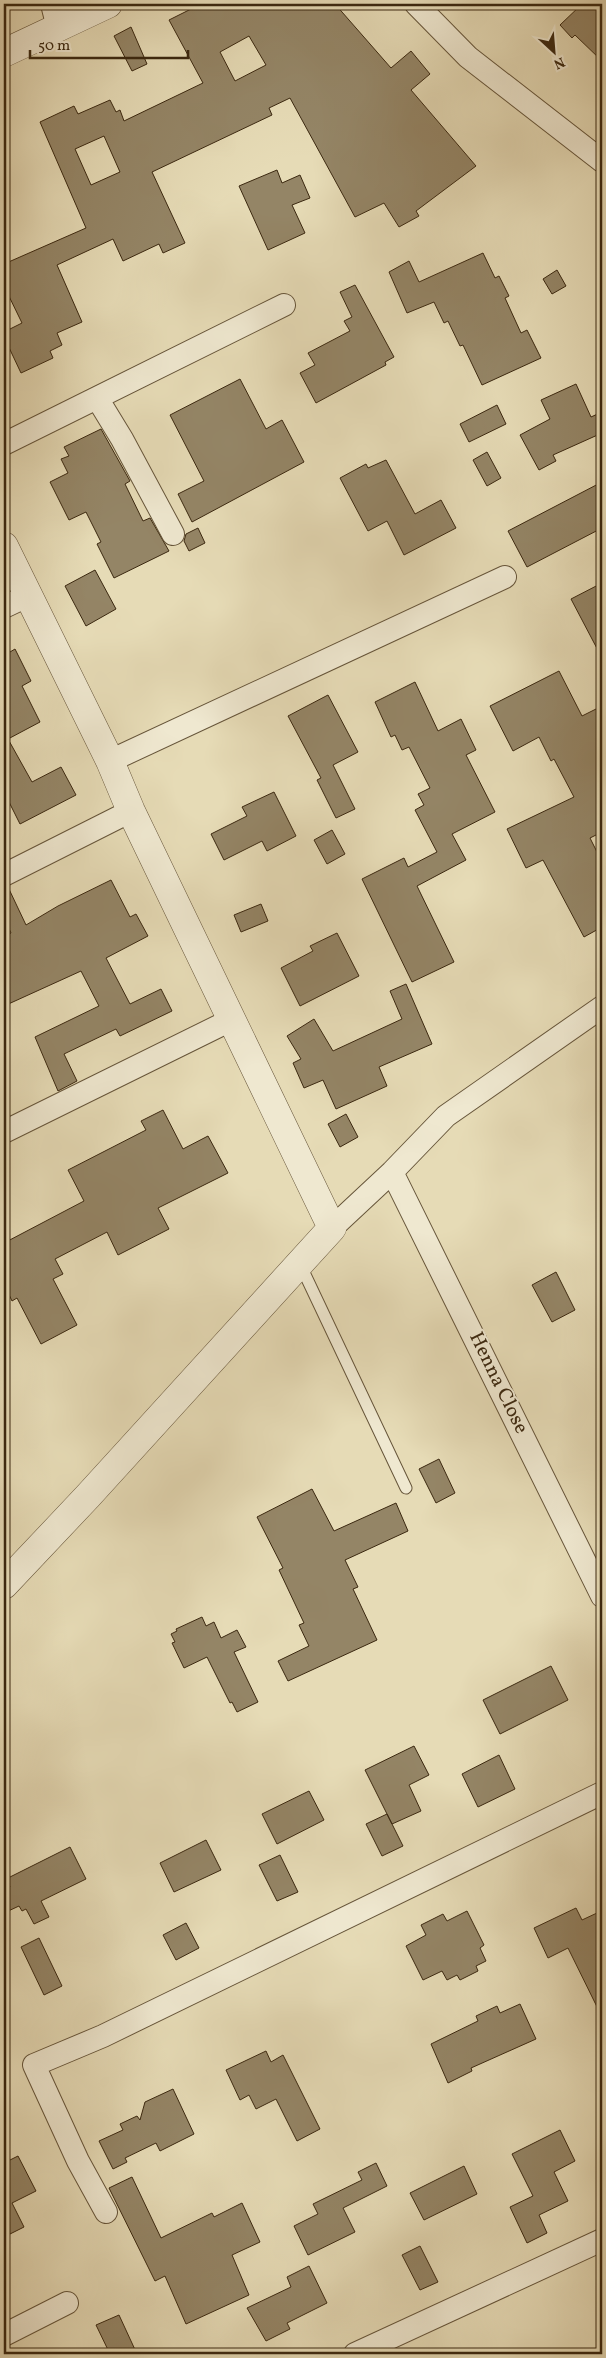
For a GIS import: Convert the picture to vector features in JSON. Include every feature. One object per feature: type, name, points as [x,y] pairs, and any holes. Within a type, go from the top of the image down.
[{"type":"street","points":[[4,53],[55,16],[108,4]]},
{"type":"street","points":[[416,4],[468,57],[602,161]]},
{"type":"street","points":[[4,444],[284,305]]},
{"type":"street","points":[[97,398],[122,439],[172,534]]},
{"type":"street","points":[[4,546],[15,602],[110,760],[131,811],[332,1228]]},
{"type":"street","points":[[110,760],[505,576]]},
{"type":"street","points":[[4,875],[131,811]]},
{"type":"street","points":[[4,1584],[88,1496],[332,1228],[392,1172],[446,1116],[602,1006]]},
{"type":"street","points":[[4,1132],[232,1020]]},
{"type":"street","name":"Henna Close","points":[[392,1172],[602,1596]]},
{"type":"street","points":[[106,2212],[78,2161],[34,2065],[103,2036],[602,1793]]},
{"type":"street","points":[[355,2354],[602,2240]]},
{"type":"street","points":[[4,2336],[67,2303]]},
{"type":"lane","points":[[300,1264],[406,1488]]},
{"type":"building","points":[[201,4],[335,4],[391,68],[411,51],[430,74],[411,90],[476,166],[416,211],[419,216],[399,227],[384,203],[355,217],[290,98],[269,108],[272,115],[152,172],[185,243],[163,253],[159,244],[123,261],[113,239],[57,265],[82,322],[57,333],[62,345],[50,351],[53,358],[21,373],[4,337],[4,332],[22,323],[4,286],[4,264],[86,228],[40,122],[74,106],[78,114],[110,100],[116,112],[120,110],[124,121],[203,83],[169,20]],"holes":[[[249,36],[266,65],[235,81],[220,52]],[[104,136],[120,172],[91,185],[75,149]]]},
{"type":"building","points":[[582,4],[602,4],[602,61],[575,35],[572,38],[560,25]]},
{"type":"building","points":[[131,27],[147,64],[132,71],[114,36]]},
{"type":"building","points":[[277,170],[282,183],[300,175],[310,198],[292,205],[305,233],[268,250],[239,186]]},
{"type":"building","points":[[483,253],[495,278],[499,276],[509,296],[505,298],[521,333],[527,330],[541,358],[482,385],[463,345],[460,346],[448,321],[444,323],[434,302],[407,313],[389,272],[409,261],[419,282]]},
{"type":"building","points":[[557,270],[566,286],[552,294],[543,279]]},
{"type":"building","points":[[355,285],[394,357],[385,362],[386,365],[316,403],[300,373],[315,365],[308,353],[350,331],[344,321],[352,317],[340,292]]},
{"type":"building","points":[[240,379],[266,429],[282,420],[304,462],[192,522],[178,494],[204,481],[170,415]]},
{"type":"building","points":[[576,384],[591,417],[602,412],[602,433],[553,455],[556,461],[539,470],[520,435],[550,419],[541,400]]},
{"type":"building","points":[[497,405],[506,424],[469,442],[460,424]]},
{"type":"building","points":[[101,429],[130,481],[125,484],[143,521],[150,518],[169,551],[114,578],[97,544],[101,542],[86,512],[69,520],[50,482],[68,473],[61,459],[69,456],[64,447]]},
{"type":"building","points":[[487,452],[501,478],[487,486],[473,460]]},
{"type":"building","points":[[386,460],[415,514],[441,500],[456,528],[404,555],[387,521],[368,531],[340,478],[366,464],[368,468]]},
{"type":"building","points":[[602,482],[602,528],[527,567],[508,531]]},
{"type":"building","points":[[198,528],[205,543],[189,551],[184,541],[186,534]]},
{"type":"building","points":[[95,570],[116,609],[86,626],[65,586]]},
{"type":"building","points":[[602,583],[602,658],[571,599]]},
{"type":"building","points":[[15,649],[31,681],[22,686],[40,722],[8,739],[32,782],[61,767],[76,795],[20,824],[4,792],[4,652],[5,655]]},
{"type":"building","points":[[559,671],[582,716],[602,706],[602,832],[590,838],[602,862],[602,927],[584,937],[543,860],[526,868],[507,829],[574,797],[554,759],[551,761],[539,737],[513,751],[490,706]]},
{"type":"building","points":[[415,682],[438,731],[461,719],[476,750],[466,755],[495,812],[452,834],[466,860],[417,886],[454,962],[412,982],[362,879],[404,858],[408,867],[437,852],[415,810],[424,805],[418,794],[430,788],[409,747],[402,750],[395,735],[391,737],[375,702]]},
{"type":"building","points":[[328,695],[358,752],[333,765],[355,809],[336,818],[317,780],[321,778],[288,716]]},
{"type":"building","points":[[274,792],[296,836],[267,851],[262,841],[224,860],[211,834],[247,816],[242,807]]},
{"type":"building","points":[[332,830],[345,854],[327,864],[314,840]]},
{"type":"building","points":[[111,880],[130,917],[136,914],[148,936],[106,958],[130,1004],[161,989],[172,1011],[120,1036],[116,1029],[64,1054],[77,1081],[58,1091],[35,1037],[99,1006],[81,971],[4,1006],[4,937],[11,933],[4,918],[4,888],[8,887],[26,925],[58,906]]},
{"type":"building","points":[[261,904],[268,921],[241,932],[234,915]]},
{"type":"building","points":[[337,933],[359,976],[300,1006],[281,968],[313,951],[310,946]]},
{"type":"building","points":[[406,984],[432,1044],[379,1067],[387,1086],[336,1109],[323,1080],[304,1088],[293,1063],[301,1059],[287,1036],[314,1019],[333,1051],[402,1019],[390,991]]},
{"type":"building","points":[[163,1110],[183,1149],[208,1136],[228,1173],[158,1208],[169,1229],[118,1255],[107,1232],[55,1259],[63,1274],[53,1279],[77,1325],[41,1344],[17,1298],[12,1301],[4,1284],[4,1243],[84,1201],[68,1170],[146,1130],[141,1121]]},
{"type":"building","points":[[346,1114],[358,1137],[340,1147],[328,1124]]},
{"type":"building","points":[[556,1272],[575,1310],[552,1322],[532,1285]]},
{"type":"building","points":[[439,1459],[455,1493],[436,1503],[419,1469]]},
{"type":"building","points":[[312,1489],[334,1531],[396,1503],[408,1531],[345,1560],[358,1587],[353,1589],[377,1640],[288,1681],[278,1661],[309,1646],[299,1625],[304,1623],[279,1570],[283,1568],[257,1517]]},
{"type":"building","points":[[202,1617],[206,1626],[214,1622],[221,1638],[237,1630],[246,1647],[234,1652],[258,1702],[237,1712],[232,1702],[230,1703],[207,1657],[184,1668],[172,1643],[175,1642],[171,1634],[177,1631],[176,1629]]},
{"type":"building","points":[[551,1666],[568,1700],[500,1734],[483,1700]]},
{"type":"building","points":[[414,1746],[429,1775],[409,1785],[421,1811],[392,1824],[365,1770]]},
{"type":"building","points":[[499,1755],[515,1789],[478,1807],[462,1774]]},
{"type":"building","points":[[309,1791],[324,1820],[277,1844],[262,1814]]},
{"type":"building","points":[[387,1814],[403,1846],[382,1856],[366,1824]]},
{"type":"building","points":[[206,1840],[221,1870],[174,1892],[160,1863]]},
{"type":"building","points":[[70,1847],[86,1879],[41,1901],[49,1917],[34,1924],[26,1909],[22,1911],[19,1906],[4,1913],[4,1890],[10,1887],[6,1879]]},
{"type":"building","points":[[280,1855],[298,1892],[277,1901],[259,1865]]},
{"type":"building","points":[[576,1908],[582,1920],[597,1913],[602,1924],[602,2017],[568,1948],[548,1958],[534,1928]]},
{"type":"building","points":[[467,1911],[484,1945],[480,1948],[486,1961],[476,1966],[478,1971],[460,1980],[457,1975],[447,1980],[442,1971],[423,1980],[406,1946],[426,1935],[421,1925],[443,1914],[447,1921]]},
{"type":"building","points":[[186,1923],[199,1948],[176,1960],[163,1935]]},
{"type":"building","points":[[39,1938],[62,1986],[44,1995],[21,1947]]},
{"type":"building","points":[[520,2004],[536,2039],[471,2068],[472,2071],[448,2083],[431,2044],[478,2021],[476,2016],[497,2006],[500,2013]]},
{"type":"building","points":[[266,2051],[271,2062],[283,2055],[320,2129],[297,2141],[276,2099],[256,2109],[249,2095],[240,2100],[226,2070]]},
{"type":"building","points":[[173,2089],[194,2134],[160,2151],[156,2143],[125,2158],[127,2162],[113,2169],[99,2141],[123,2130],[120,2124],[137,2116],[140,2120],[145,2102]]},
{"type":"building","points":[[560,2130],[575,2161],[554,2172],[568,2201],[539,2215],[547,2233],[527,2243],[510,2207],[533,2196],[512,2154]]},
{"type":"building","points":[[18,2156],[36,2191],[12,2203],[24,2227],[4,2237],[4,2163]]},
{"type":"building","points":[[376,2163],[387,2186],[343,2208],[355,2232],[308,2255],[294,2226],[318,2214],[313,2204],[362,2180],[358,2172]]},
{"type":"building","points":[[464,2166],[477,2194],[424,2220],[410,2193]]},
{"type":"building","points":[[132,2177],[161,2238],[212,2213],[214,2217],[242,2203],[260,2242],[232,2255],[249,2295],[186,2324],[165,2276],[155,2281],[109,2188]]},
{"type":"building","points":[[420,2246],[438,2282],[420,2290],[402,2255]]},
{"type":"building","points":[[309,2266],[327,2303],[287,2323],[290,2329],[266,2341],[247,2308],[291,2287],[287,2277]]},
{"type":"building","points":[[119,2315],[137,2354],[110,2354],[96,2325]]}]
